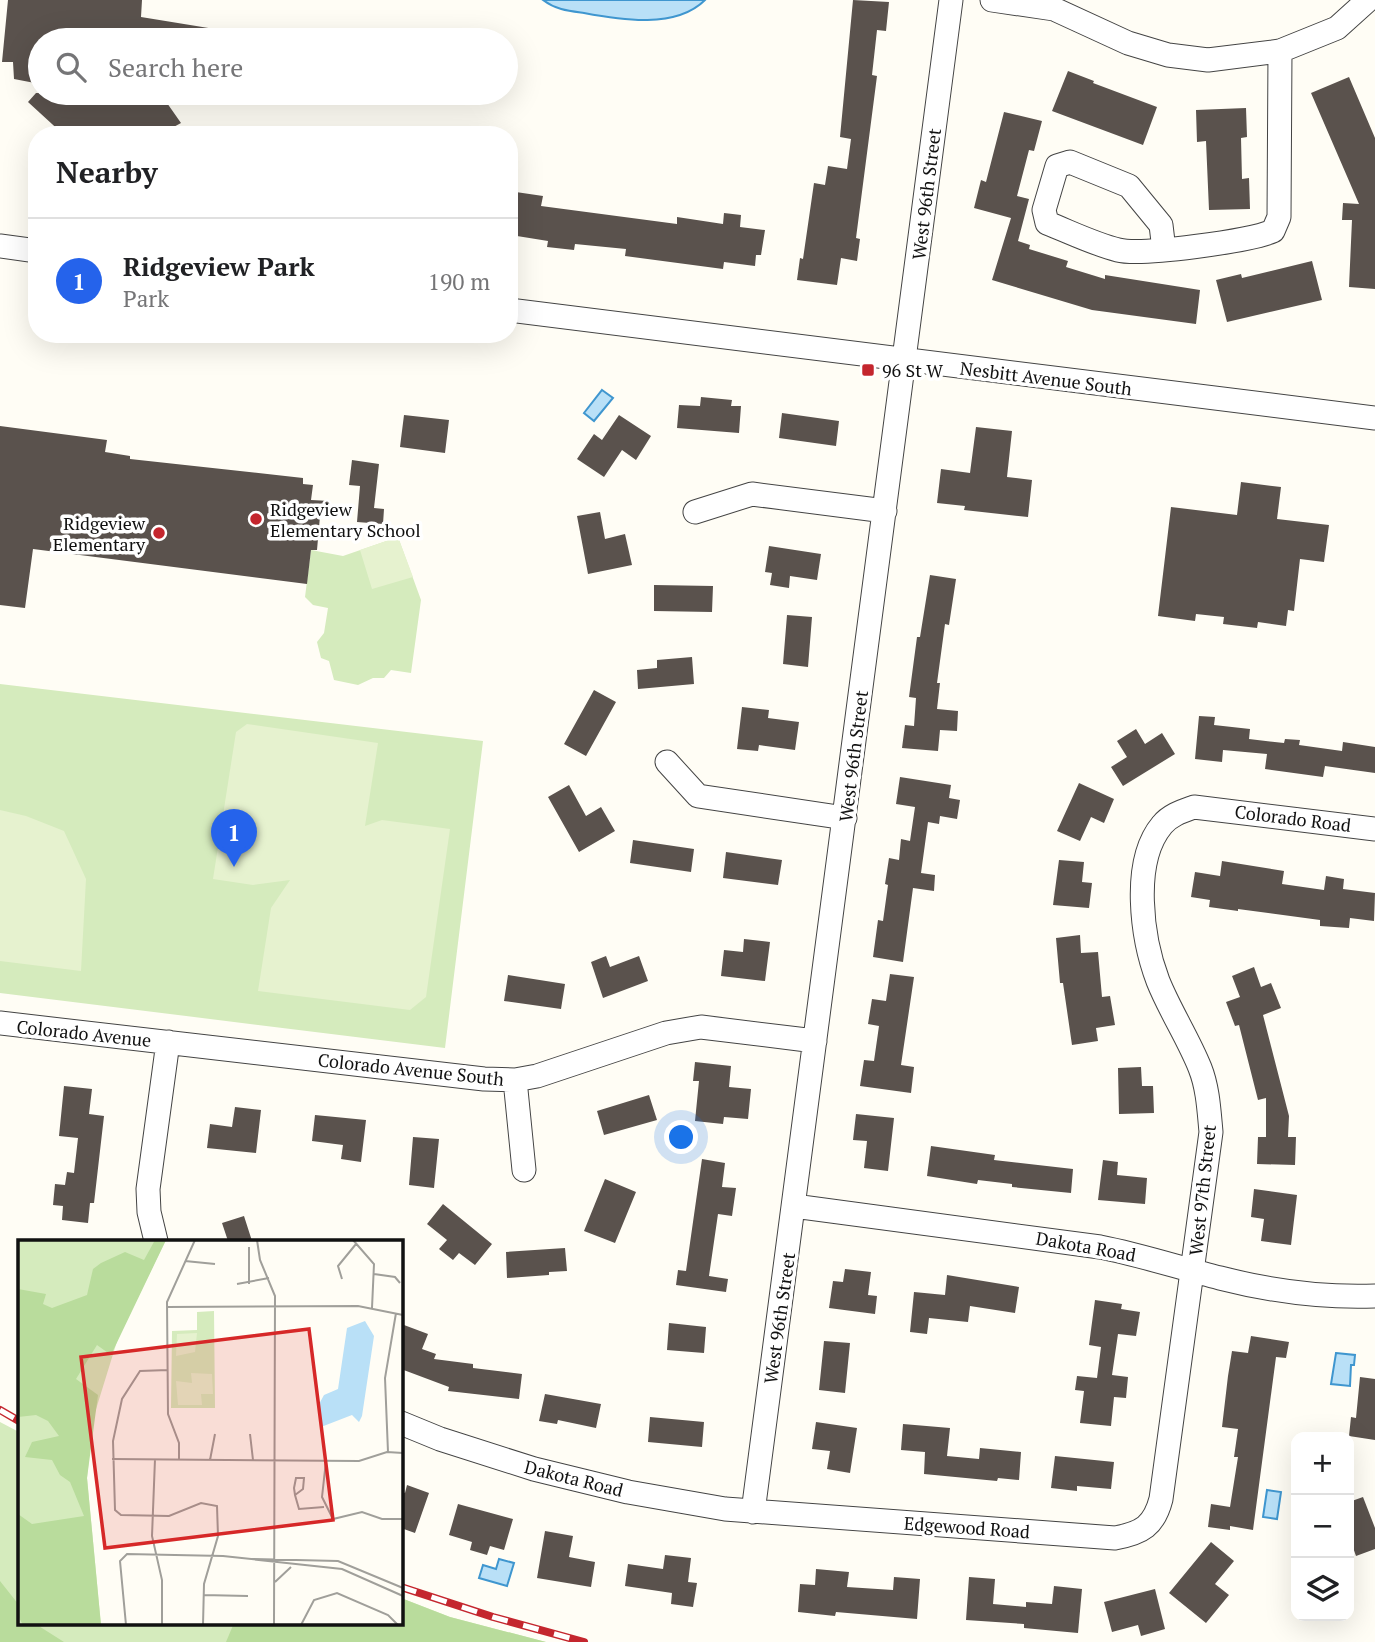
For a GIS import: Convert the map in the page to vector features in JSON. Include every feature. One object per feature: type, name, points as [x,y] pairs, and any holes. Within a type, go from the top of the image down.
[{"type":"street","name":"West 96th Street","points":[[753,1512],[951,0]]},
{"type":"street","points":[[992,0],[1054,9],[1128,43],[1168,55],[1208,60],[1280,51],[1337,28],[1367,0]]},
{"type":"street","points":[[1164,250],[1161,225],[1129,186],[1070,162],[1057,166],[1044,210],[1047,223],[1120,251],[1164,250],[1258,237],[1273,231],[1279,217],[1280,51]]},
{"type":"street","points":[[0,246],[28,250]]},
{"type":"street","name":"Nesbitt Avenue South","points":[[518,311],[1375,418]]},
{"type":"street","points":[[695,512],[752,494],[885,512]]},
{"type":"street","points":[[667,762],[698,796],[845,818]]},
{"type":"street","name":"West 97th Street","points":[[1161,1499],[1211,1132],[1208,1100],[1201,1070],[1159,982],[1148,950],[1143,918],[1143,884],[1147,856],[1163,823],[1177,813],[1194,807],[1212,808]]},
{"type":"street","name":"Colorado Road","points":[[1212,808],[1375,829]]},
{"type":"street","name":"Colorado Avenue","points":[[0,1023],[168,1042]]},
{"type":"street","name":"Colorado Avenue South","points":[[168,1042],[484,1079],[514,1080],[563,1069],[666,1033],[701,1027],[815,1041]]},
{"type":"street","points":[[156,1240],[149,1212],[148,1189],[168,1042]]},
{"type":"street","points":[[514,1080],[524,1170]]},
{"type":"street","name":"Dakota Road","points":[[794,1206],[1086,1245],[1141,1255],[1277,1290],[1334,1297],[1375,1296]]},
{"type":"street","name":"Dakota Road","points":[[402,1423],[534,1469],[628,1492],[753,1512]]},
{"type":"street","name":"Edgewood Road","points":[[753,1512],[1115,1538],[1132,1535],[1147,1527],[1157,1515],[1161,1499]]},
{"type":"green space","points":[[398,537],[421,600],[411,673],[391,670],[384,678],[373,678],[358,685],[334,680],[329,661],[321,658],[317,642],[324,633],[328,608],[313,605],[305,597],[311,550],[343,556]]},
{"type":"green space","points":[[398,537],[413,577],[372,589],[360,550]]},
{"type":"green space","points":[[0,684],[483,741],[445,1048],[0,993]]},
{"type":"green space","points":[[247,724],[378,743],[365,826],[382,820],[450,829],[426,997],[410,1010],[258,991],[271,908],[290,880],[253,885],[213,879],[236,732]]},
{"type":"green space","points":[[0,810],[26,816],[64,831],[86,879],[81,971],[0,961]]},
{"type":"green space","points":[[0,1422],[18,1431],[18,1624],[402,1624],[402,1598],[450,1617],[546,1642],[0,1642]]},
{"type":"green space","points":[[0,1581],[18,1604],[18,1624],[36,1624],[64,1642],[0,1642]]},
{"type":"green space","points":[[402,1598],[450,1617],[546,1642],[226,1642],[234,1624],[402,1624]]},
{"type":"water","points":[[543,0],[705,0],[679,15],[664,19],[631,20],[568,11]]},
{"type":"water","points":[[602,390],[613,398],[594,421],[584,413]]},
{"type":"water","points":[[1336,1353],[1355,1355],[1354,1365],[1351,1365],[1350,1386],[1331,1384]]},
{"type":"water","points":[[1267,1490],[1281,1492],[1277,1519],[1263,1517]]},
{"type":"water","points":[[499,1559],[514,1563],[507,1586],[479,1578],[483,1565],[496,1569]]},
{"type":"building","points":[[8,0],[142,0],[141,17],[208,28],[28,28],[28,82],[14,79],[13,62],[2,62]]},
{"type":"building","points":[[853,0],[889,2],[886,31],[877,30],[872,75],[877,76],[856,238],[860,239],[857,261],[841,258],[837,285],[797,280],[800,258],[803,259],[814,183],[825,185],[828,166],[847,169],[851,139],[840,137]]},
{"type":"building","points":[[1068,71],[1157,107],[1143,145],[1052,111]]},
{"type":"building","points":[[1349,77],[1375,138],[1375,289],[1349,287],[1352,220],[1342,220],[1343,203],[1359,204],[1311,93]]},
{"type":"building","points":[[31,105],[168,105],[181,123],[176,126],[54,126]]},
{"type":"building","points":[[1246,108],[1247,137],[1241,138],[1242,179],[1249,178],[1250,209],[1209,210],[1206,141],[1197,142],[1196,110]]},
{"type":"building","points":[[1004,112],[1042,121],[1034,151],[1029,150],[1017,196],[1029,199],[1018,241],[1030,245],[1029,249],[1068,261],[1066,267],[1105,279],[1105,275],[1200,290],[1196,324],[1092,310],[992,280],[1011,218],[974,208],[981,180],[986,182]]},
{"type":"building","points":[[518,192],[543,196],[541,206],[677,224],[677,217],[723,224],[724,213],[741,215],[740,227],[765,230],[761,255],[756,255],[755,266],[724,262],[723,269],[625,256],[626,249],[575,244],[574,250],[547,247],[548,241],[518,236]]},
{"type":"building","points":[[1312,261],[1322,300],[1227,322],[1216,280],[1241,274],[1242,278]]},
{"type":"building","points":[[701,397],[732,400],[731,406],[741,406],[739,433],[677,428],[679,405],[700,406]]},
{"type":"building","points":[[782,413],[839,421],[836,446],[779,438]]},
{"type":"building","points":[[404,415],[449,420],[445,453],[400,447]]},
{"type":"building","points":[[619,415],[651,436],[636,460],[622,450],[604,477],[577,459],[594,434],[602,440]]},
{"type":"building","name":"Ridgeview Elementary","points":[[0,426],[107,440],[105,452],[130,456],[130,459],[303,478],[303,484],[313,485],[311,500],[330,501],[329,517],[320,516],[317,550],[311,550],[307,584],[33,549],[25,608],[0,605]]},
{"type":"building","points":[[976,427],[1012,431],[1007,477],[1032,480],[1028,517],[964,510],[965,506],[937,503],[941,469],[970,473]]},
{"type":"building","points":[[352,460],[379,464],[374,508],[384,509],[383,524],[357,522],[360,486],[349,485]]},
{"type":"building","points":[[1241,482],[1281,487],[1277,519],[1329,525],[1324,562],[1300,559],[1294,611],[1288,610],[1286,626],[1258,622],[1257,628],[1223,624],[1224,617],[1196,614],[1195,621],[1158,616],[1171,507],[1237,515]]},
{"type":"building","points":[[600,512],[605,539],[625,534],[632,565],[588,574],[577,516]]},
{"type":"building","points":[[769,546],[821,554],[817,580],[790,576],[789,588],[770,585],[772,573],[765,572]]},
{"type":"building","points":[[930,575],[956,579],[949,625],[945,624],[937,683],[940,683],[937,709],[958,711],[957,731],[940,730],[938,751],[902,748],[905,725],[914,726],[916,698],[909,697],[917,637],[920,637]]},
{"type":"building","points":[[654,585],[713,586],[712,612],[654,611]]},
{"type":"building","points":[[787,615],[812,617],[808,667],[783,664]]},
{"type":"building","points":[[692,657],[694,684],[638,689],[637,670],[657,668],[657,660]]},
{"type":"building","points":[[594,690],[616,702],[586,756],[564,744]]},
{"type":"building","points":[[742,707],[769,710],[768,718],[799,722],[795,750],[759,745],[758,751],[737,749]]},
{"type":"building","points":[[1199,716],[1215,717],[1214,725],[1250,729],[1249,739],[1284,743],[1285,739],[1300,740],[1299,745],[1342,751],[1343,742],[1375,747],[1375,773],[1325,766],[1323,777],[1265,769],[1267,754],[1223,750],[1222,762],[1195,759]]},
{"type":"building","points":[[1136,729],[1145,744],[1162,733],[1175,754],[1123,786],[1111,767],[1127,757],[1117,741]]},
{"type":"building","points":[[900,777],[951,785],[949,798],[960,800],[957,819],[940,816],[939,824],[928,822],[921,873],[935,875],[934,891],[913,888],[903,962],[873,957],[878,920],[883,921],[889,858],[899,860],[901,839],[910,841],[915,807],[896,804]]},
{"type":"building","points":[[1079,783],[1114,799],[1104,823],[1091,817],[1080,841],[1057,831]]},
{"type":"building","points":[[569,785],[586,816],[601,807],[615,831],[579,852],[548,797]]},
{"type":"building","points":[[633,840],[694,849],[691,872],[630,863]]},
{"type":"building","points":[[726,852],[782,860],[778,885],[723,878]]},
{"type":"building","points":[[1059,860],[1084,862],[1082,882],[1092,883],[1089,908],[1053,905]]},
{"type":"building","points":[[1222,861],[1284,871],[1282,884],[1324,890],[1326,876],[1344,879],[1343,889],[1375,893],[1374,921],[1350,918],[1349,928],[1320,926],[1320,920],[1209,907],[1210,900],[1191,897],[1195,872],[1220,876]]},
{"type":"building","points":[[1080,935],[1081,953],[1098,952],[1102,997],[1110,996],[1115,1025],[1096,1028],[1098,1041],[1072,1045],[1063,983],[1060,983],[1056,938]]},
{"type":"building","points":[[744,939],[770,942],[765,981],[721,976],[724,950],[743,952]]},
{"type":"building","points":[[606,956],[610,967],[639,956],[648,981],[603,998],[591,962]]},
{"type":"building","points":[[1254,967],[1261,987],[1271,983],[1281,1008],[1263,1015],[1289,1116],[1288,1137],[1296,1137],[1295,1165],[1257,1164],[1258,1137],[1266,1137],[1266,1098],[1258,1100],[1239,1025],[1235,1026],[1226,1002],[1240,997],[1232,976]]},
{"type":"building","points":[[890,974],[914,977],[901,1065],[914,1067],[911,1093],[860,1086],[864,1060],[874,1061],[879,1026],[868,1024],[872,999],[886,1001]]},
{"type":"building","points":[[508,975],[565,984],[561,1009],[504,1001]]},
{"type":"building","points":[[695,1062],[731,1066],[729,1087],[751,1089],[748,1119],[724,1117],[723,1124],[695,1121],[699,1081],[693,1081]]},
{"type":"building","points":[[1141,1067],[1142,1086],[1153,1086],[1154,1113],[1119,1114],[1118,1068]]},
{"type":"building","points":[[64,1086],[92,1089],[89,1114],[104,1116],[94,1203],[90,1203],[88,1223],[62,1220],[63,1206],[53,1205],[55,1184],[65,1185],[67,1172],[74,1173],[78,1138],[59,1136]]},
{"type":"building","points":[[649,1095],[657,1120],[604,1135],[597,1111]]},
{"type":"building","points":[[235,1107],[261,1110],[256,1153],[207,1148],[210,1124],[232,1127]]},
{"type":"building","points":[[856,1114],[894,1118],[888,1171],[864,1168],[867,1141],[853,1140]]},
{"type":"building","points":[[315,1115],[366,1120],[361,1162],[341,1159],[343,1145],[312,1141]]},
{"type":"building","points":[[413,1137],[439,1139],[434,1188],[409,1185]]},
{"type":"building","points":[[931,1146],[995,1155],[994,1160],[1073,1169],[1071,1193],[927,1176]]},
{"type":"building","points":[[702,1159],[725,1163],[722,1187],[736,1188],[732,1216],[718,1214],[709,1276],[728,1279],[726,1292],[676,1285],[678,1270],[686,1271]]},
{"type":"building","points":[[1103,1160],[1118,1162],[1117,1175],[1147,1178],[1145,1204],[1098,1200]]},
{"type":"building","points":[[605,1179],[636,1192],[615,1243],[584,1231]]},
{"type":"building","points":[[1254,1189],[1297,1195],[1291,1245],[1261,1241],[1264,1219],[1251,1217]]},
{"type":"building","points":[[443,1204],[492,1244],[475,1265],[459,1253],[453,1260],[439,1249],[447,1240],[427,1224]]},
{"type":"building","points":[[244,1216],[252,1240],[228,1240],[222,1223]]},
{"type":"building","points":[[565,1248],[567,1271],[507,1278],[506,1252]]},
{"type":"building","points":[[845,1269],[871,1272],[868,1295],[877,1296],[875,1314],[829,1308],[833,1281],[843,1282]]},
{"type":"building","points":[[947,1275],[1019,1287],[1015,1313],[970,1306],[968,1322],[929,1318],[927,1334],[910,1332],[914,1292],[945,1295]]},
{"type":"building","points":[[1095,1300],[1122,1304],[1121,1309],[1140,1312],[1136,1336],[1118,1334],[1112,1375],[1128,1377],[1126,1398],[1114,1397],[1111,1426],[1080,1423],[1084,1391],[1075,1390],[1077,1376],[1097,1378],[1101,1347],[1089,1345]]},
{"type":"building","points":[[669,1323],[706,1327],[704,1353],[667,1350]]},
{"type":"building","points":[[404,1325],[428,1334],[422,1349],[436,1354],[434,1359],[473,1364],[473,1368],[522,1374],[519,1399],[448,1391],[449,1387],[402,1369]]},
{"type":"building","points":[[1251,1336],[1289,1342],[1286,1358],[1276,1357],[1253,1530],[1230,1526],[1230,1530],[1208,1527],[1211,1504],[1230,1507],[1238,1457],[1234,1457],[1238,1429],[1222,1427],[1228,1376],[1232,1351],[1248,1353]]},
{"type":"building","points":[[824,1341],[850,1343],[845,1393],[819,1390]]},
{"type":"building","points":[[1360,1377],[1375,1379],[1375,1440],[1354,1437],[1354,1432],[1349,1432],[1351,1417],[1356,1418]]},
{"type":"building","points":[[545,1394],[601,1404],[596,1428],[558,1420],[557,1424],[539,1421]]},
{"type":"building","points":[[650,1417],[704,1422],[702,1447],[648,1442]]},
{"type":"building","points":[[816,1422],[857,1428],[850,1473],[827,1469],[830,1451],[812,1449]]},
{"type":"building","points":[[903,1424],[950,1428],[947,1456],[979,1459],[980,1448],[1021,1452],[1019,1480],[998,1478],[997,1481],[924,1474],[925,1452],[901,1450]]},
{"type":"building","points":[[1055,1456],[1114,1462],[1111,1489],[1077,1486],[1077,1491],[1051,1488]]},
{"type":"building","points":[[407,1485],[429,1493],[415,1533],[402,1528],[402,1492],[405,1493]]},
{"type":"building","points":[[1363,1497],[1375,1528],[1375,1549],[1356,1556],[1354,1550],[1354,1500]]},
{"type":"building","points":[[458,1504],[513,1519],[504,1550],[490,1546],[487,1555],[470,1550],[472,1542],[449,1535]]},
{"type":"building","points":[[545,1531],[573,1536],[569,1557],[595,1562],[591,1587],[537,1578]]},
{"type":"building","points":[[1211,1542],[1234,1561],[1215,1584],[1229,1595],[1206,1623],[1169,1593]]},
{"type":"building","points":[[665,1555],[691,1558],[688,1582],[697,1583],[693,1607],[671,1604],[672,1593],[625,1586],[628,1564],[663,1569]]},
{"type":"building","points":[[816,1569],[849,1572],[847,1587],[893,1590],[894,1577],[920,1579],[917,1619],[836,1612],[835,1616],[798,1612],[800,1584],[815,1585]]},
{"type":"building","points":[[969,1577],[995,1579],[993,1604],[1026,1607],[1026,1602],[1052,1604],[1054,1586],[1082,1589],[1078,1633],[1024,1628],[1024,1624],[966,1620]]},
{"type":"building","points":[[1155,1589],[1165,1629],[1141,1636],[1138,1625],[1112,1632],[1104,1602]]},
{"type":"railway","points":[[0,1410],[18,1420]]},
{"type":"railway","points":[[402,1587],[493,1617],[584,1642]]},
{"type":"place","name":"96 St W","points":[[868,370]]},
{"type":"place","name":"Ridgeview Elementary School","points":[[256,519]]},
{"type":"place","name":"Ridgeview Elementary","points":[[159,533]]},
{"type":"place","name":"Ridgeview Park","points":[[234,867]]}]
